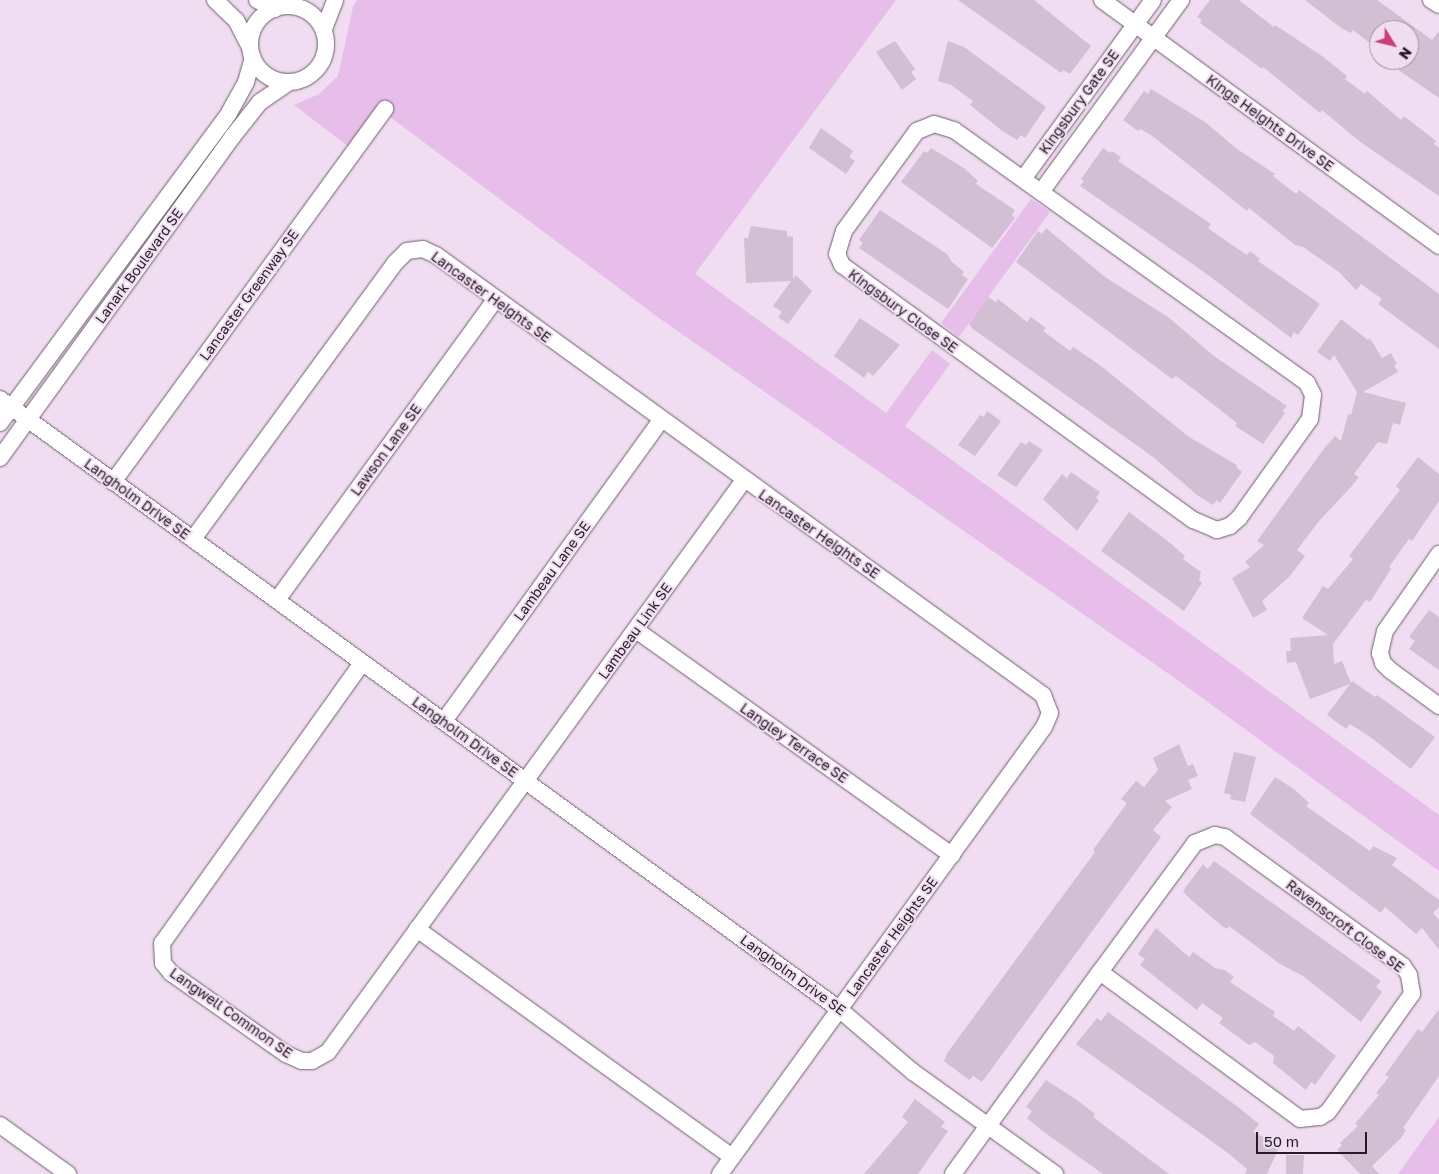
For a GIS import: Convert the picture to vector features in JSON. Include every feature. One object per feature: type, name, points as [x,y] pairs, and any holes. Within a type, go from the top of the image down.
[{"type":"street","points":[[215,0],[236,20],[251,53],[266,76],[288,83],[306,78],[320,66],[326,48],[324,29],[335,0]]},
{"type":"street","points":[[257,0],[275,8]]},
{"type":"street","name":"Kings Heights Drive SE","points":[[1102,0],[1439,246]]},
{"type":"street","name":"Kingsbury Gate SE","points":[[1023,179],[1153,0]]},
{"type":"street","name":"Kingsbury Gate SE","points":[[1041,192],[1181,0]]},
{"type":"street","points":[[1431,0],[1439,6]]},
{"type":"street","points":[[251,53],[256,24],[275,8],[298,3],[312,14],[324,29]]},
{"type":"street","name":"Lanark Boulevard SE","points":[[0,423],[6,403],[229,113],[246,82],[251,53]]},
{"type":"street","name":"Lanark Boulevard SE","points":[[0,458],[233,136],[260,102],[288,83]]},
{"type":"street","name":"Lancaster Greenway SE","points":[[113,482],[385,109]]},
{"type":"street","name":"Kingsbury Close SE","points":[[934,124],[954,130],[1041,192],[1306,383],[1313,395],[1310,419],[1239,518],[1230,526],[1216,530],[1193,520],[849,272],[837,254],[844,231],[917,131],[925,126],[934,124]]},
{"type":"street","name":"Lancaster Heights SE","points":[[193,539],[402,256],[415,249],[430,252],[1035,688],[1048,704],[1050,714],[1044,727],[720,1174]]},
{"type":"street","name":"Lawson Lane SE","points":[[277,600],[496,299]]},
{"type":"street","name":"Langholm Drive SE","points":[[6,403],[840,1009],[913,1072],[1055,1174]]},
{"type":"street","name":"Lambeau Lane SE","points":[[444,722],[661,420]]},
{"type":"street","name":"Lambeau Link SE","points":[[526,781],[744,480]]},
{"type":"street","points":[[1439,554],[1385,631],[1380,653],[1383,663],[1390,670],[1439,706]]},
{"type":"street","name":"Langley Terrace SE","points":[[636,630],[952,855]]},
{"type":"street","name":"Langwell Common SE","points":[[362,663],[165,935],[160,954],[171,973],[286,1054],[312,1061],[328,1052],[526,781]]},
{"type":"street","name":"Ravenscroft Close SE","points":[[953,1174],[1100,972],[1195,843],[1215,834],[1225,837],[1403,966],[1412,985],[1412,994],[1328,1112],[1320,1117],[1300,1118],[1100,972]]},
{"type":"street","points":[[417,929],[732,1157]]},
{"type":"street","points":[[0,1125],[68,1174]]},
{"type":"shaded area","points":[[357,0],[896,0],[695,274],[886,413],[932,350],[950,364],[905,426],[1439,815],[1439,871],[1186,686],[659,318],[378,108],[349,147],[294,105],[319,94],[338,76],[353,7]]},
{"type":"shaded area","points":[[1031,199],[1050,212],[959,337],[941,323]]},
{"type":"shaded area","points":[[1439,1117],[1439,1174],[1398,1174]]},
{"type":"building","points":[[958,0],[1034,0],[1091,46],[1070,74],[1063,70],[1061,73]]},
{"type":"building","points":[[1210,0],[1239,0],[1274,27],[1275,25],[1322,56],[1347,76],[1345,79],[1365,94],[1367,91],[1401,120],[1404,116],[1436,141],[1434,144],[1439,148],[1439,196],[1359,141],[1322,110],[1320,113],[1263,67],[1262,69],[1200,23],[1202,20],[1197,17]]},
{"type":"building","points":[[1305,0],[1377,0],[1404,20],[1369,20],[1369,42],[1353,30],[1351,33],[1341,28]]},
{"type":"building","points":[[1419,31],[1432,40],[1439,31],[1439,98],[1398,70],[1419,70]]},
{"type":"building","points":[[895,41],[915,69],[911,72],[916,79],[902,90],[876,52]]},
{"type":"building","points":[[948,41],[964,47],[1046,107],[1025,138],[1021,135],[1017,140],[1001,130],[970,105],[973,101],[951,85],[938,81]]},
{"type":"building","points":[[1151,89],[1205,122],[1237,149],[1275,174],[1273,176],[1296,194],[1299,190],[1439,294],[1439,349],[1378,304],[1382,299],[1361,284],[1356,290],[1339,272],[1303,247],[1295,245],[1249,208],[1247,211],[1151,135],[1140,129],[1138,131],[1123,120],[1144,91],[1148,94]]},
{"type":"building","points":[[821,128],[853,151],[849,157],[855,161],[846,174],[809,148]]},
{"type":"building","points":[[931,148],[964,168],[978,181],[976,184],[1015,210],[1012,215],[1015,218],[992,248],[901,182],[924,151],[927,153]]},
{"type":"building","points":[[1103,148],[1121,157],[1118,161],[1211,224],[1208,228],[1247,255],[1250,251],[1260,259],[1258,261],[1320,304],[1298,335],[1294,332],[1291,338],[1204,272],[1080,186],[1084,181],[1081,179]]},
{"type":"building","points":[[880,210],[947,254],[952,262],[964,272],[962,275],[968,279],[948,309],[859,248],[863,243],[859,240]]},
{"type":"building","points":[[751,226],[787,231],[787,236],[793,237],[793,279],[796,275],[812,291],[788,324],[778,317],[782,312],[773,306],[791,281],[746,283],[744,238],[748,238]]},
{"type":"building","points":[[1046,228],[1105,277],[1168,317],[1214,356],[1287,406],[1282,411],[1285,413],[1263,444],[1235,426],[1237,423],[1176,376],[1172,379],[1016,262],[1038,231],[1042,234]]},
{"type":"building","points":[[988,297],[996,302],[998,299],[1027,322],[1031,317],[1046,328],[1043,331],[1070,351],[1073,347],[1101,366],[1189,437],[1237,465],[1236,467],[1242,472],[1220,503],[1217,500],[1213,505],[1197,495],[1153,457],[973,329],[969,324]]},
{"type":"building","points":[[860,318],[900,345],[873,376],[868,372],[864,378],[834,356]]},
{"type":"building","points":[[1341,319],[1368,340],[1370,338],[1382,358],[1391,353],[1397,364],[1394,365],[1398,372],[1363,392],[1406,403],[1400,425],[1393,423],[1387,444],[1378,442],[1354,474],[1359,477],[1319,521],[1297,550],[1305,556],[1289,577],[1262,601],[1267,610],[1253,618],[1232,578],[1250,567],[1245,562],[1264,545],[1257,541],[1323,450],[1335,436],[1341,441],[1348,414],[1351,415],[1357,392],[1334,355],[1330,361],[1317,352]]},
{"type":"building","points":[[987,411],[1001,421],[975,456],[958,445],[980,415],[984,417]]},
{"type":"building","points":[[1029,441],[1043,450],[1016,487],[997,475],[1021,442],[1026,445]]},
{"type":"building","points":[[1418,457],[1439,474],[1439,501],[1412,541],[1409,539],[1389,567],[1391,569],[1370,602],[1366,600],[1333,644],[1334,664],[1342,661],[1351,683],[1352,681],[1375,697],[1377,695],[1435,737],[1411,769],[1373,739],[1350,724],[1346,729],[1327,715],[1350,684],[1310,699],[1296,662],[1287,663],[1286,651],[1291,651],[1290,638],[1328,635],[1302,618],[1323,586],[1328,589],[1353,559],[1349,556],[1400,490],[1396,486]]},
{"type":"building","points":[[1071,472],[1100,492],[1096,498],[1099,500],[1077,531],[1043,499],[1062,474],[1067,478]]},
{"type":"building","points":[[1129,512],[1169,542],[1185,556],[1183,559],[1201,572],[1199,580],[1202,583],[1184,611],[1101,551]]},
{"type":"building","points":[[1429,610],[1439,617],[1439,670],[1409,649],[1415,641],[1409,637]]},
{"type":"building","points":[[1179,744],[1188,766],[1193,764],[1198,776],[1188,780],[1192,789],[1165,801],[1172,807],[1153,830],[1161,837],[982,1082],[973,1076],[969,1080],[944,1061],[948,1052],[1095,852],[1093,850],[1127,803],[1121,799],[1136,781],[1144,787],[1158,770],[1153,758]]},
{"type":"building","points":[[1234,752],[1256,757],[1245,802],[1230,799],[1231,795],[1224,793]]},
{"type":"building","points":[[1275,777],[1294,789],[1309,803],[1306,806],[1370,851],[1373,846],[1397,858],[1392,865],[1439,900],[1439,907],[1433,913],[1439,920],[1439,950],[1422,928],[1416,934],[1385,907],[1381,913],[1250,814]]},
{"type":"building","points":[[1214,861],[1381,981],[1376,987],[1382,992],[1361,1022],[1303,976],[1280,964],[1229,926],[1227,929],[1222,926],[1189,898],[1183,891],[1203,864],[1208,869]]},
{"type":"building","points":[[1156,928],[1189,957],[1193,952],[1215,968],[1225,970],[1234,977],[1230,982],[1275,1012],[1273,1016],[1294,1031],[1298,1026],[1336,1056],[1315,1085],[1311,1082],[1306,1090],[1273,1063],[1274,1056],[1255,1042],[1249,1045],[1219,1023],[1223,1018],[1202,1003],[1197,1010],[1140,965],[1145,959],[1138,954]]},
{"type":"building","points":[[1439,1009],[1439,1076],[1403,1128],[1406,1130],[1401,1138],[1372,1166],[1379,1174],[1360,1174],[1337,1150],[1342,1145],[1340,1143],[1358,1126],[1355,1124],[1379,1095],[1376,1093],[1389,1077],[1385,1075],[1418,1029],[1422,1032]]},
{"type":"building","points":[[1108,1012],[1259,1124],[1253,1132],[1280,1145],[1267,1174],[1245,1174],[1247,1169],[1228,1153],[1076,1044],[1097,1018],[1101,1021]]},
{"type":"building","points":[[1046,1080],[1077,1100],[1095,1114],[1093,1117],[1169,1174],[1103,1174],[1041,1130],[1027,1118],[1032,1111],[1026,1107]]},
{"type":"building","points":[[915,1099],[945,1122],[941,1127],[948,1131],[918,1174],[864,1174],[908,1122],[902,1117]]},
{"type":"building","points":[[1286,1155],[1304,1155],[1303,1174],[1286,1174]]}]
